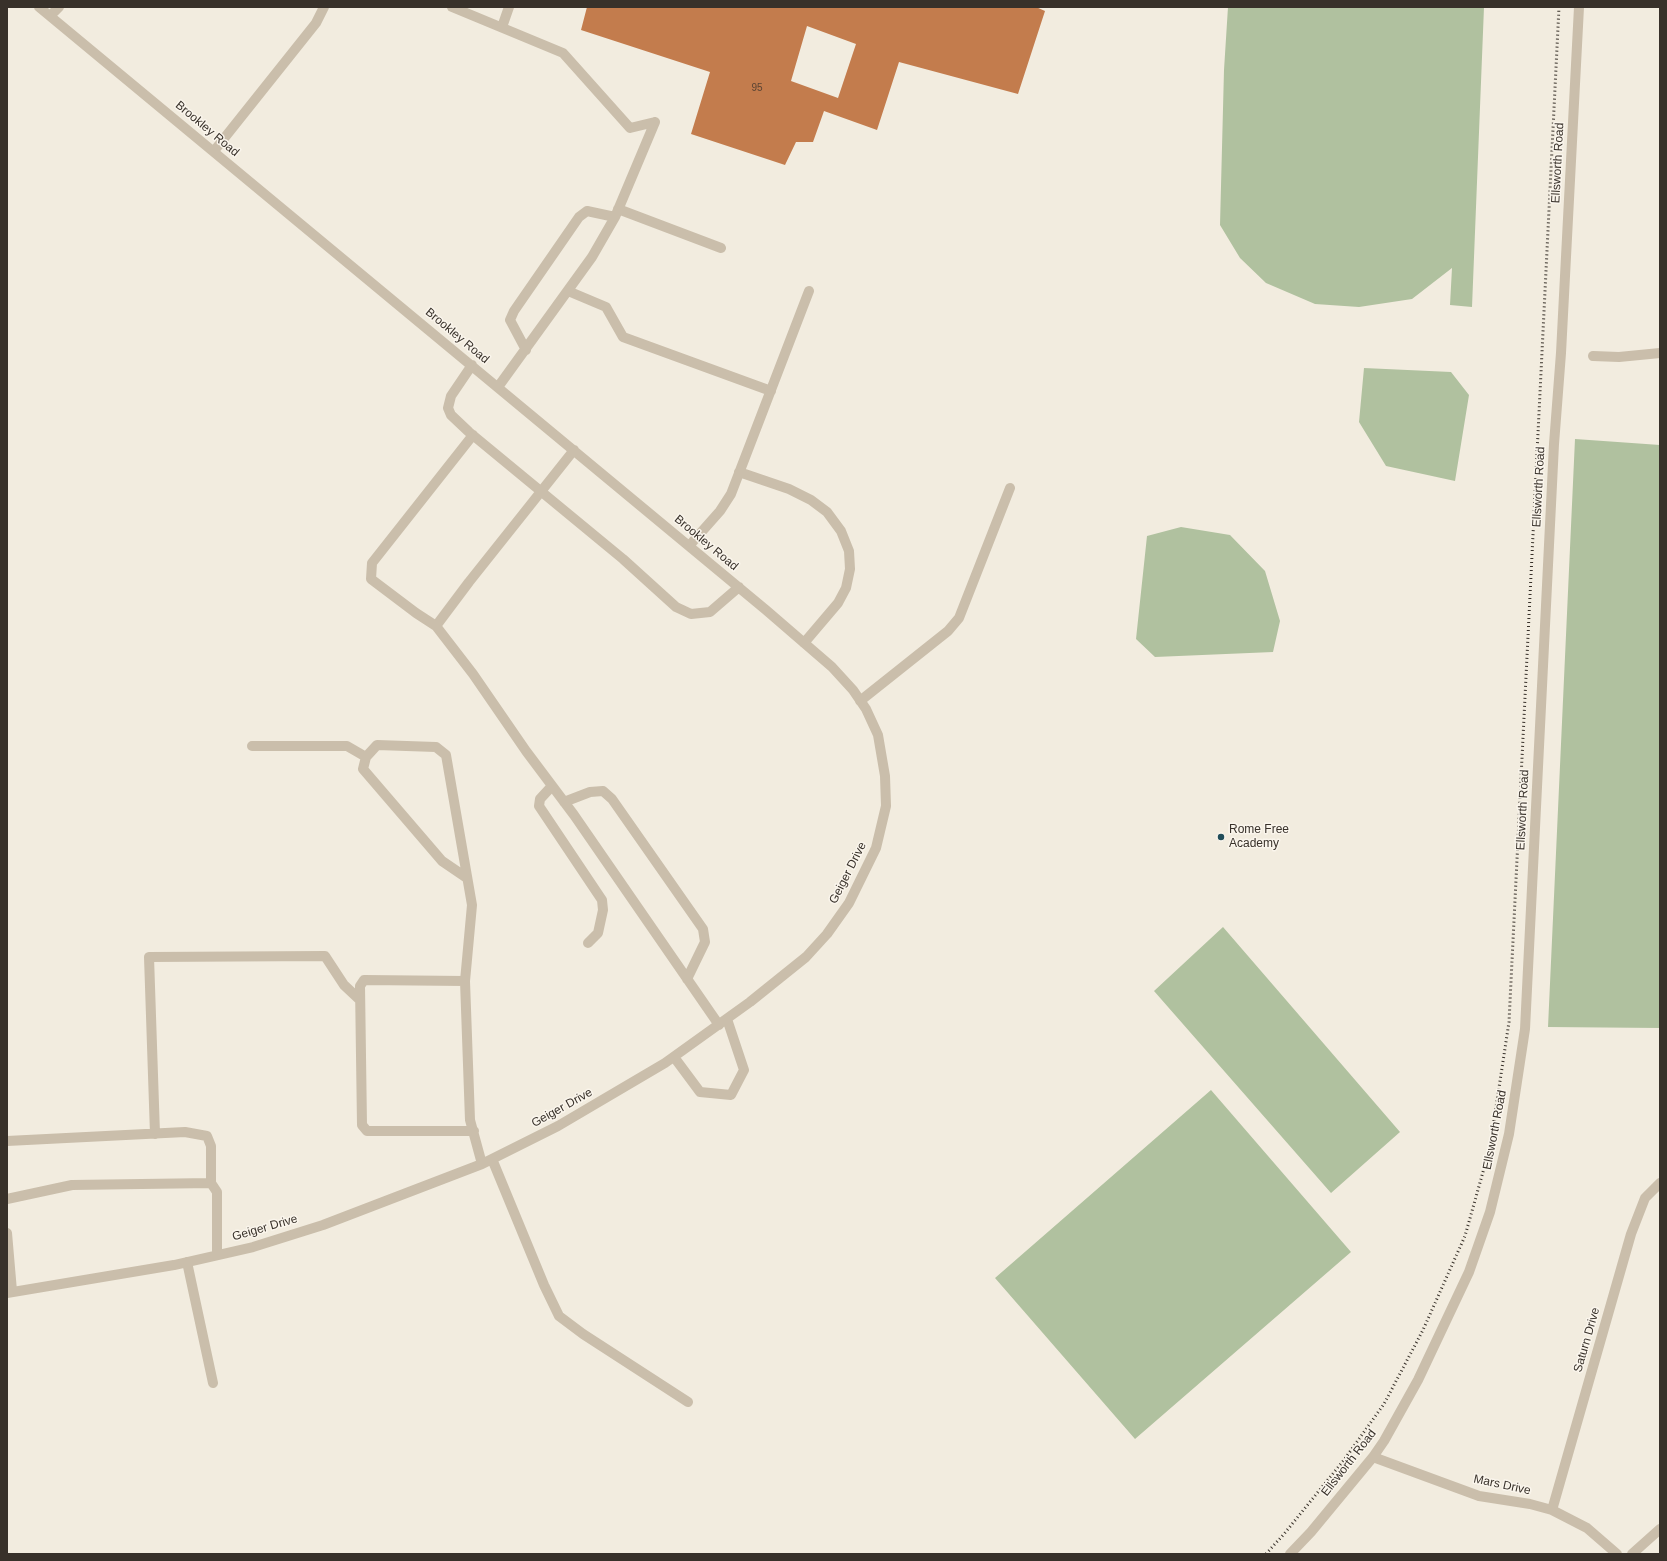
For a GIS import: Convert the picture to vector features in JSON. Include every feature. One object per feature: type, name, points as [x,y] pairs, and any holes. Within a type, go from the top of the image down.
[{"type":"street","name":"Brookley Road","points":[[39,7],[739,587],[832,667],[853,690]]},
{"type":"street","points":[[50,16],[59,7]]},
{"type":"street","points":[[214,151],[316,23],[324,7]]},
{"type":"street","points":[[452,7],[563,52],[630,128],[655,122],[616,213],[592,257],[498,387]]},
{"type":"street","points":[[502,28],[509,7]]},
{"type":"street","name":"Ellsworth Road","points":[[1290,1554],[1311,1532],[1373,1456],[1384,1441],[1418,1380],[1469,1272],[1490,1212],[1509,1134],[1525,1028],[1554,444],[1579,7]]},
{"type":"street","points":[[526,350],[510,320],[514,311],[579,217],[587,211],[616,213],[721,248]]},
{"type":"street","points":[[568,290],[606,307],[623,337],[770,391]]},
{"type":"street","points":[[689,546],[720,511],[731,494],[810,291]]},
{"type":"street","points":[[1593,356],[1619,357],[1660,352]]},
{"type":"street","points":[[472,365],[451,396],[448,408],[451,415],[472,435],[623,559],[676,607],[691,614],[710,612],[739,587]]},
{"type":"street","points":[[472,435],[372,563],[372,579],[416,613],[436,626],[473,674],[564,802],[719,1025]]},
{"type":"street","points":[[436,626],[574,450]]},
{"type":"street","points":[[739,472],[789,489],[811,500],[827,512],[841,531],[849,557],[850,569],[846,588],[838,602],[804,643]]},
{"type":"street","points":[[860,700],[948,631],[959,618],[1010,488]]},
{"type":"street","name":"Geiger Drive","points":[[9,1292],[187,1262],[253,1247],[323,1225],[482,1164],[558,1126],[674,1057],[719,1025],[806,957],[827,934],[849,903],[876,848],[886,806],[886,776],[878,735],[866,709],[853,690]]},
{"type":"street","points":[[467,878],[442,861],[363,769],[366,757],[377,745],[436,747],[446,755],[472,905],[465,981],[470,1120],[482,1164]]},
{"type":"street","points":[[252,746],[347,746],[366,757]]},
{"type":"street","points":[[552,786],[540,799],[539,806],[602,900],[603,910],[598,933],[588,943]]},
{"type":"street","points":[[564,802],[590,792],[603,791],[612,799],[703,929],[705,942],[687,979]]},
{"type":"street","points":[[155,1134],[149,957],[325,956],[344,985],[360,1000]]},
{"type":"street","points":[[465,981],[364,980],[360,986],[362,1125],[368,1131],[474,1131]]},
{"type":"street","points":[[674,1057],[700,1092],[731,1095],[744,1070],[728,1018]]},
{"type":"street","points":[[7,1141],[185,1132],[207,1136],[211,1146],[211,1183],[217,1192],[217,1255]]},
{"type":"street","points":[[492,1159],[544,1285],[559,1316],[583,1334],[688,1402]]},
{"type":"street","points":[[7,1198],[72,1185],[211,1183]]},
{"type":"street","name":"Saturn Drive","points":[[1552,1510],[1631,1234],[1645,1198],[1660,1183]]},
{"type":"street","points":[[7,1233],[9,1292]]},
{"type":"street","points":[[187,1262],[212,1383]]},
{"type":"street","name":"Mars Drive","points":[[1373,1456],[1479,1496],[1530,1504],[1552,1510],[1586,1528],[1617,1554]]},
{"type":"street","points":[[1632,1554],[1660,1529]]},
{"type":"green space","points":[[1228,7],[1484,7],[1472,307],[1450,305],[1452,268],[1412,299],[1359,307],[1315,304],[1266,283],[1240,258],[1220,225],[1224,70]]},
{"type":"green space","points":[[1364,368],[1451,372],[1469,395],[1455,481],[1386,466],[1359,422]]},
{"type":"green space","points":[[1575,439],[1660,445],[1660,1028],[1548,1027]]},
{"type":"green space","points":[[1181,527],[1230,535],[1265,571],[1280,621],[1273,652],[1155,657],[1136,639],[1147,536]]},
{"type":"green space","points":[[1223,927],[1400,1132],[1331,1193],[1154,991]]},
{"type":"green space","points":[[1211,1090],[1351,1252],[1135,1439],[995,1278]]},
{"type":"building","points":[[587,7],[1036,7],[1045,11],[1018,94],[899,62],[877,130],[824,111],[813,142],[796,142],[785,165],[691,134],[710,72],[581,30]],"holes":[[[807,26],[856,44],[838,98],[791,81]]]},
{"type":"railway","points":[[1266,1554],[1344,1460],[1384,1404],[1423,1330],[1465,1236],[1490,1147],[1509,1022],[1559,7]]},
{"type":"place","name":"Rome Free Academy","points":[[1221,837]]}]
